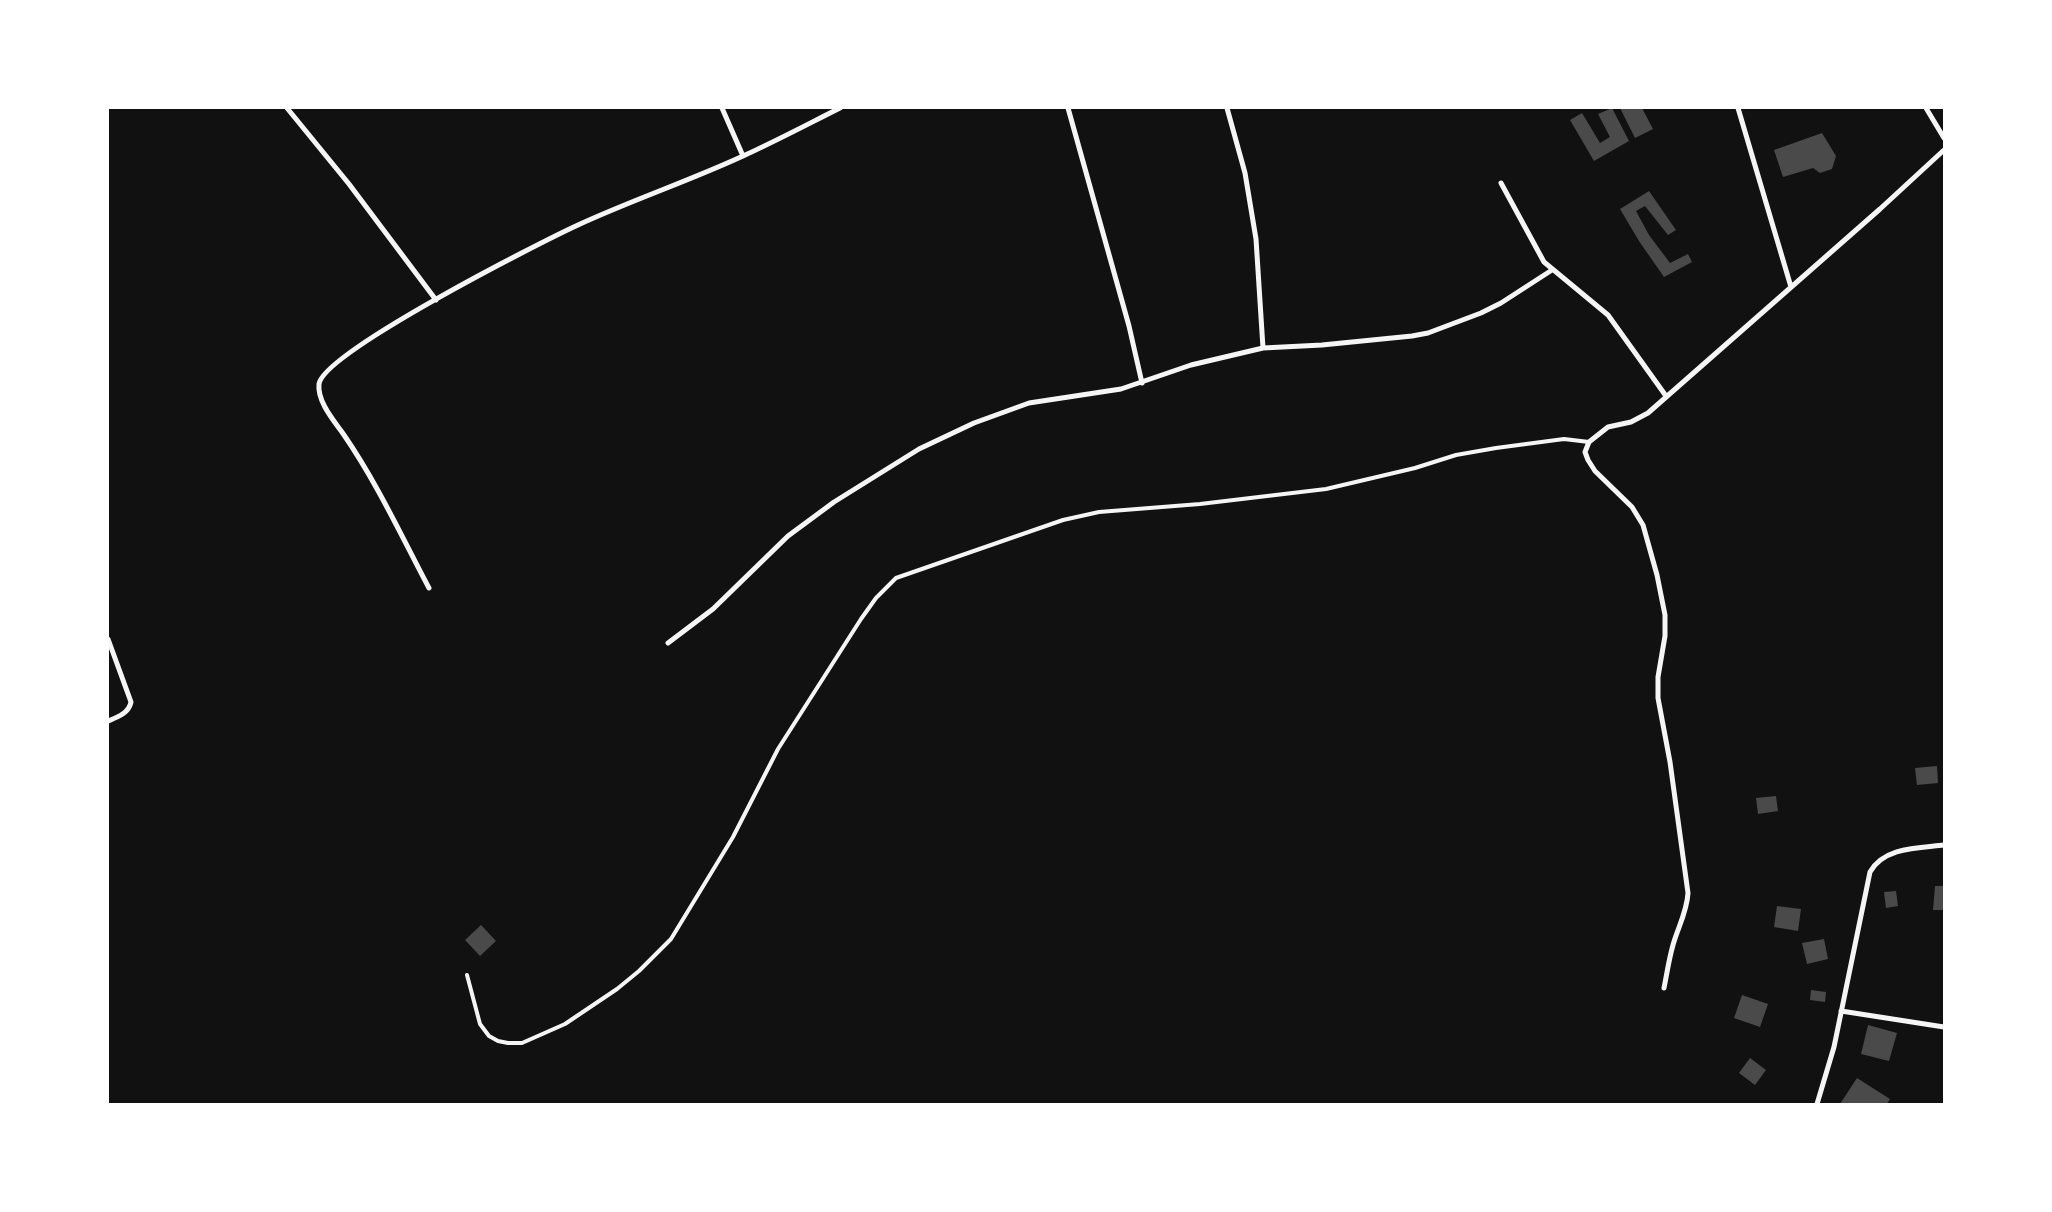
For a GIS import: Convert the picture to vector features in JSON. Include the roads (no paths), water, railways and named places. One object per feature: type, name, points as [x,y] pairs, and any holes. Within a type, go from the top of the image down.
[{"type":"street","points":[[287,108],[349,184],[436,300]]},
{"type":"street","points":[[722,108],[743,156]]},
{"type":"street","points":[[429,588],[365,467],[324,404],[319,393],[319,385],[328,370],[360,346],[493,268],[580,224],[743,156],[840,108]]},
{"type":"street","points":[[1068,108],[1129,326],[1142,383]]},
{"type":"street","points":[[1227,108],[1245,173],[1256,240],[1263,348]]},
{"type":"street","points":[[1738,108],[1791,287]]},
{"type":"street","points":[[1926,108],[1944,138]]},
{"type":"street","points":[[1664,988],[1669,960],[1678,929],[1686,913],[1688,893],[1670,762],[1658,698],[1658,677],[1665,636],[1665,615],[1643,526],[1632,507],[1596,471],[1588,460],[1586,452],[1589,442],[1608,427],[1631,422],[1648,413],[1944,150]]},
{"type":"street","points":[[1501,183],[1538,254],[1552,270],[1608,315],[1666,396]]},
{"type":"street","points":[[668,643],[713,609],[788,536],[834,502],[919,449],[974,423],[1030,403],[1121,389],[1192,365],[1263,348],[1322,345],[1428,333],[1502,303],[1552,270]]},
{"type":"street","points":[[108,639],[131,702],[126,712],[108,721]]},
{"type":"street","points":[[1817,1104],[1832,1055],[1859,927],[1865,887],[1875,863],[1891,853],[1944,845]]},
{"type":"street","points":[[1841,1011],[1944,1027]]},
{"type":"lane","points":[[467,975],[480,1024],[489,1036],[498,1041],[508,1043],[522,1042],[565,1024],[617,989],[639,971],[671,939],[733,837],[778,749],[861,619],[886,587],[902,576],[1063,520],[1099,512],[1200,504],[1326,489],[1415,468],[1456,455],[1564,440],[1589,442]]}]
